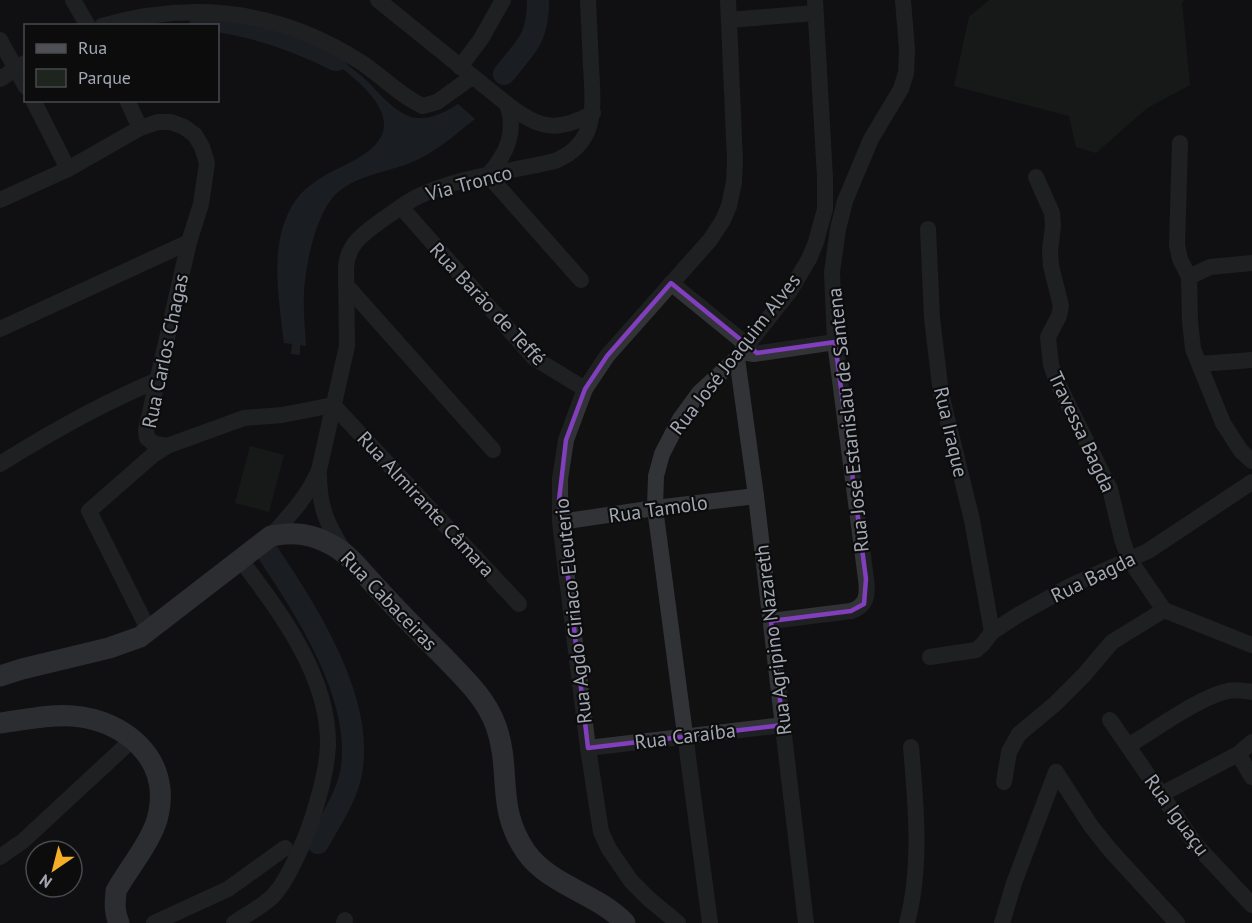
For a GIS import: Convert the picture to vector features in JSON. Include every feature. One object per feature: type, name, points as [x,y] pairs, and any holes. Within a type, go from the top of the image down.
[{"type":"main road","name":"Rua Cabaceiras","points":[[271,536],[287,532],[305,534],[333,545],[346,554],[462,676],[489,709],[500,738],[507,811],[518,840],[540,867],[604,906],[625,923]]},
{"type":"main road","points":[[0,676],[140,637],[271,536]]},
{"type":"main road","points":[[0,723],[59,715],[107,724],[133,739],[155,767],[160,783],[159,813],[155,825],[117,891],[115,904],[119,923]]},
{"type":"street","points":[[73,0],[87,24]]},
{"type":"street","points":[[378,0],[530,121],[552,127],[576,122],[593,113]]},
{"type":"street","points":[[106,24],[121,17],[183,2],[231,8],[267,17],[338,47],[423,106],[437,102],[466,72],[503,0]]},
{"type":"street","name":"Via Tronco","points":[[271,536],[303,499],[319,470],[347,346],[346,258],[356,240],[401,207],[432,191],[488,175],[555,161],[568,156],[580,144],[587,133],[593,113],[588,0]]},
{"type":"street","name":"Rua Agdo Ciriaco Eleuterio","points":[[678,923],[631,881],[609,849],[598,818],[560,522],[560,479],[566,440],[585,389],[607,356],[710,240],[729,206],[734,182],[735,160],[728,0]]},
{"type":"street","name":"Rua José Estanislau de Santena","points":[[771,621],[851,611],[859,609],[864,604],[867,585],[835,342],[832,272],[838,229],[845,201],[871,139],[901,90],[906,72],[903,0]]},
{"type":"street","points":[[729,20],[815,7]]},
{"type":"street","name":"Rua José Joaquim Alves","points":[[710,923],[655,508],[656,476],[668,440],[699,393],[742,352],[790,291],[809,259],[825,209],[825,158],[815,7]]},
{"type":"street","points":[[0,40],[21,65],[0,79]]},
{"type":"street","points":[[34,102],[68,169]]},
{"type":"street","points":[[128,102],[140,128]]},
{"type":"street","points":[[507,104],[512,117],[510,139],[505,152],[488,175],[581,280]]},
{"type":"street","name":"Rua Carlos Chagas","points":[[0,200],[68,169],[140,128],[158,122],[171,122],[195,135],[202,147],[207,164],[201,204],[189,242],[146,430],[147,438],[153,444],[167,446]]},
{"type":"street","points":[[1180,143],[1177,245],[1180,259],[1189,277],[1190,334],[1223,423],[1241,451],[1252,461]]},
{"type":"street","name":"Travessa Bagda","points":[[1036,177],[1052,213],[1051,266],[1061,306],[1059,316],[1048,337],[1050,365],[1110,489],[1129,559],[1164,610]]},
{"type":"street","name":"Rua Barão de Teffé","points":[[401,207],[534,358],[585,389]]},
{"type":"street","name":"Rua Iraque","points":[[928,229],[932,318],[941,394],[972,520],[992,632]]},
{"type":"street","name":"Rua Carlos Chagas","points":[[0,329],[189,242]]},
{"type":"street","points":[[1189,277],[1210,267],[1252,263]]},
{"type":"street","points":[[671,283],[742,352],[754,354],[835,342]]},
{"type":"street","points":[[346,285],[493,450]]},
{"type":"street","name":"Rua Agripino Nazareth","points":[[742,352],[756,496],[806,923]]},
{"type":"street","points":[[1200,364],[1252,360]]},
{"type":"street","points":[[0,464],[115,397],[158,380]]},
{"type":"street","points":[[149,631],[90,511],[153,455],[167,446],[244,418],[282,415],[333,405]]},
{"type":"street","name":"Rua Almirante Câmara","points":[[333,405],[519,604]]},
{"type":"street","points":[[319,470],[319,497],[324,515],[346,554]]},
{"type":"street","name":"Rua Bagda","points":[[930,657],[976,650],[992,632],[1018,615],[1072,585],[1148,551],[1252,482]]},
{"type":"street","name":"Rua Tamolo","points":[[560,522],[756,496]]},
{"type":"street","points":[[234,923],[272,896],[296,858],[310,825],[324,777],[328,745],[324,713],[317,687],[301,650],[275,607],[240,559]]},
{"type":"street","points":[[1004,782],[1009,752],[1019,734],[1049,710],[1084,675],[1112,642],[1164,610],[1252,645]]},
{"type":"street","points":[[1128,746],[1208,698],[1237,690],[1252,692]]},
{"type":"street","name":"Rua Iguaçu","points":[[1110,720],[1196,845],[1252,905]]},
{"type":"street","name":"Rua Caraíba","points":[[588,748],[783,725]]},
{"type":"street","points":[[0,857],[23,841],[133,739]]},
{"type":"street","points":[[1160,795],[1238,754],[1252,742]]},
{"type":"street","points":[[907,923],[916,853],[916,804],[911,747]]},
{"type":"street","points":[[1238,754],[1252,777]]},
{"type":"street","points":[[1002,923],[1014,883],[1056,772],[1091,826],[1111,851],[1177,923]]},
{"type":"street","points":[[154,923],[234,885],[285,848]]},
{"type":"highlighted area","points":[[671,283],[757,353],[835,342],[866,579],[864,604],[851,611],[771,621],[783,725],[588,748],[559,500],[566,440],[585,389],[607,356]]},
{"type":"green space","points":[[989,0],[1185,0],[1182,2],[1190,85],[1147,108],[1096,153],[1076,147],[1069,116],[954,86],[969,17]]},
{"type":"green space","points":[[250,446],[284,455],[269,512],[235,503]]},
{"type":"shaded area","points":[[338,57],[400,112],[420,118],[431,117],[458,104],[475,119],[426,155],[356,181],[338,192],[330,201],[318,224],[307,266],[304,298],[306,346],[300,345],[300,355],[291,354],[292,344],[284,343],[277,271],[281,235],[286,219],[294,203],[306,189],[320,178],[372,149],[381,136],[384,123],[381,110],[373,97],[334,62]]},
{"type":"waterway","points":[[504,74],[530,41],[536,24],[538,0]]},
{"type":"waterway","points":[[200,19],[235,24],[270,33],[336,60]]},
{"type":"waterway","points":[[266,550],[314,627],[341,685],[349,715],[353,745],[349,782],[342,800],[318,843]]}]
